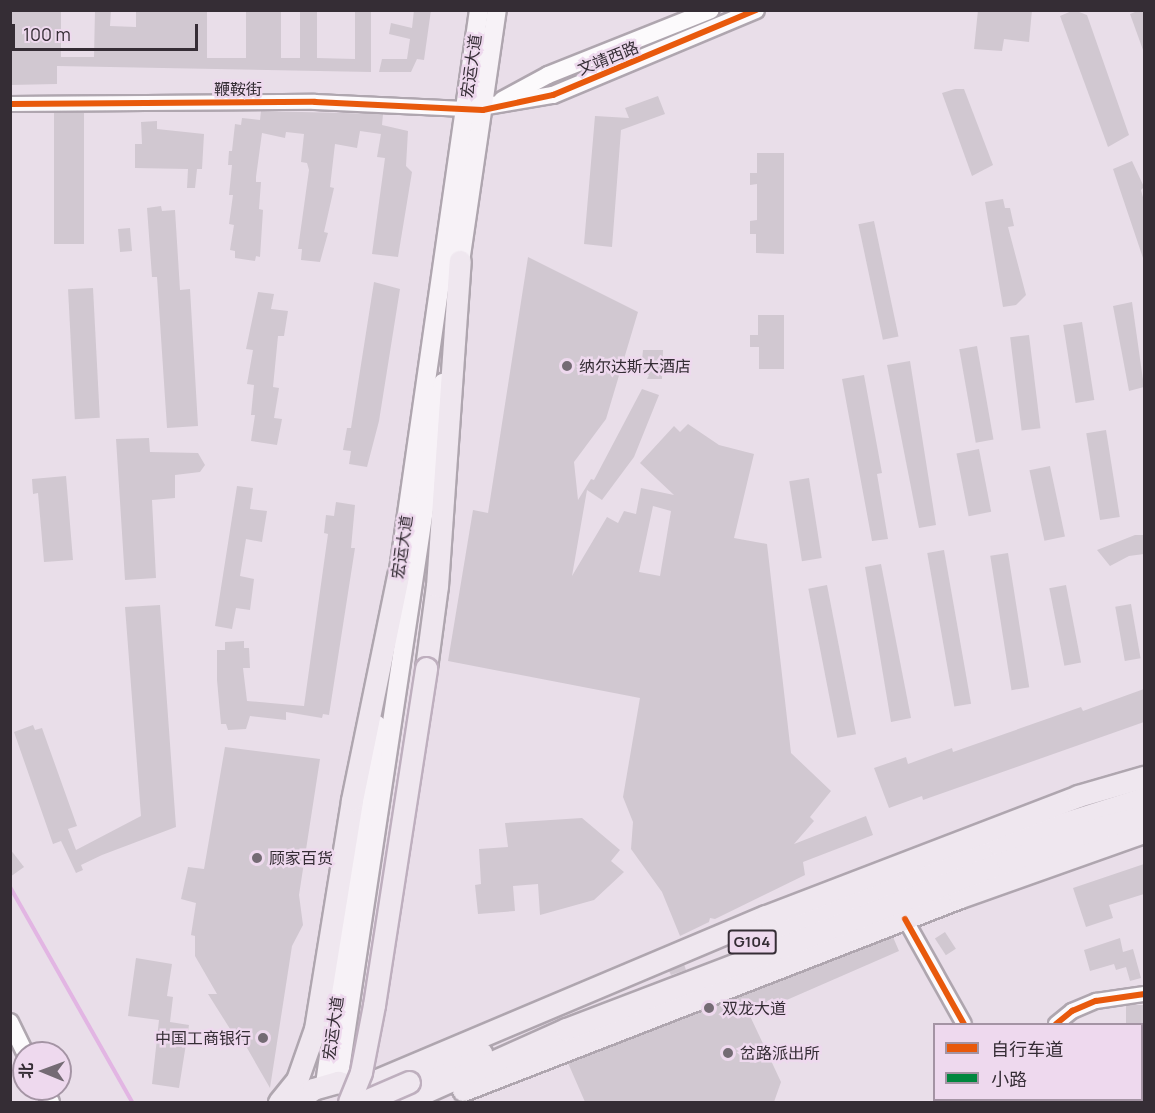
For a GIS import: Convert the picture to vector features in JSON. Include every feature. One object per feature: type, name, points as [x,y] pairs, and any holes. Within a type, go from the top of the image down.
[{"type":"highway","points":[[349,1102],[361,1072],[374,1005],[437,586],[460,261]]},
{"type":"highway","points":[[279,1102],[297,1080],[315,1029],[352,800],[398,576]]},
{"type":"highway","name":"G104","points":[[363,1094],[766,916],[1078,796],[1144,777]]},
{"type":"highway","name":"G104","points":[[403,1102],[566,1029],[1101,818],[1144,798]]},
{"type":"highway","name":"G104","points":[[363,1094],[905,880],[1101,818],[1144,816]]},
{"type":"highway","name":"G104","points":[[435,1102],[960,897],[1144,832]]},
{"type":"highway","points":[[296,1102],[332,1083],[385,1102]]},
{"type":"main road","name":"宏运大道","points":[[332,1083],[460,261],[474,109],[479,10]]},
{"type":"main road","name":"宏运大道","points":[[332,1083],[398,576],[474,109],[497,10]]},
{"type":"street","name":"文靖西路","points":[[474,109],[549,75],[711,10]]},
{"type":"street","name":"文靖西路","points":[[474,109],[553,95],[756,10]]},
{"type":"street","name":"鞭鞍街","points":[[10,104],[315,102],[474,109]]},
{"type":"street","points":[[905,919],[963,1023]]},
{"type":"street","points":[[1057,1023],[1072,1011],[1096,1001],[1144,994]]},
{"type":"street","points":[[10,1022],[19,1041]]},
{"type":"building","points":[[10,10],[61,10],[61,57],[94,57],[95,10],[111,10],[110,26],[136,27],[136,10],[207,10],[207,58],[246,58],[246,10],[281,10],[281,58],[300,58],[300,10],[317,10],[317,58],[355,59],[355,10],[371,10],[371,72],[57,66],[57,84],[10,85]]},
{"type":"building","points":[[414,10],[431,10],[424,60],[417,59],[411,72],[379,72],[382,59],[407,59],[410,39],[389,34],[391,23],[412,28]]},
{"type":"building","points":[[978,10],[1032,10],[1029,42],[1004,39],[1002,51],[974,49]]},
{"type":"building","points":[[1074,10],[1087,15],[1129,135],[1108,147],[1060,16]]},
{"type":"building","points":[[1144,10],[1143,50],[1130,14]]},
{"type":"building","points":[[964,89],[993,165],[972,176],[942,93]]},
{"type":"building","points":[[658,96],[665,114],[621,130],[612,247],[584,244],[595,116],[629,118],[625,108]]},
{"type":"building","points":[[261,111],[383,114],[382,125],[408,131],[406,166],[412,172],[398,257],[372,254],[385,158],[377,157],[381,134],[360,131],[357,148],[335,144],[330,187],[334,188],[324,232],[328,233],[320,262],[301,260],[302,249],[298,249],[309,170],[307,163],[301,162],[304,134],[286,132],[285,138],[262,133],[256,177],[256,182],[261,182],[259,209],[263,210],[260,257],[256,256],[255,261],[235,258],[235,251],[230,250],[234,225],[229,224],[233,195],[229,195],[232,165],[228,165],[229,151],[232,151],[235,124],[241,125],[242,118],[260,120]]},
{"type":"building","points":[[54,113],[84,113],[84,244],[54,244]]},
{"type":"building","points":[[157,121],[157,129],[204,134],[202,169],[197,169],[195,188],[187,188],[188,169],[135,168],[135,144],[142,144],[141,122]]},
{"type":"building","points":[[757,153],[784,153],[784,254],[756,253],[756,234],[750,234],[750,221],[757,220],[757,184],[750,185],[750,173],[757,173]]},
{"type":"building","points":[[1132,161],[1144,187],[1141,190],[1144,201],[1143,258],[1113,169]]},
{"type":"building","points":[[1003,199],[1005,208],[1010,208],[1014,226],[1008,227],[1026,295],[1016,305],[1003,307],[985,202]]},
{"type":"building","points":[[161,206],[162,211],[175,210],[180,290],[190,289],[198,426],[167,428],[157,277],[152,277],[147,208]]},
{"type":"building","points":[[874,221],[899,336],[883,340],[858,224]]},
{"type":"building","points":[[130,228],[132,251],[120,252],[118,229]]},
{"type":"building","points":[[528,257],[638,312],[606,419],[574,462],[578,500],[591,479],[594,480],[642,389],[659,395],[634,457],[602,500],[587,490],[572,576],[607,517],[618,523],[624,511],[636,514],[641,488],[674,495],[640,463],[674,426],[680,432],[688,424],[719,445],[754,454],[734,538],[767,544],[791,753],[831,791],[810,817],[814,821],[794,844],[866,816],[873,835],[803,862],[805,875],[715,919],[710,918],[709,922],[680,936],[662,892],[631,849],[633,822],[623,797],[640,698],[448,661],[473,510],[488,513]],"holes":[[[653,506],[671,511],[660,576],[639,572]]]},
{"type":"building","points":[[374,282],[400,289],[379,421],[367,467],[349,464],[351,451],[343,450],[347,428],[351,428]]},
{"type":"building","points":[[93,288],[100,418],[75,419],[68,289]]},
{"type":"building","points":[[258,292],[274,294],[271,309],[288,311],[284,336],[278,336],[273,387],[279,388],[274,418],[282,419],[277,445],[251,441],[255,415],[251,415],[254,385],[247,384],[253,350],[246,349]]},
{"type":"building","points":[[1132,302],[1144,387],[1129,391],[1113,306]]},
{"type":"building","points":[[758,315],[784,315],[784,369],[759,369],[759,347],[750,347],[750,335],[758,335]]},
{"type":"building","points":[[1082,322],[1094,400],[1076,403],[1063,325]]},
{"type":"building","points":[[1029,335],[1040,428],[1022,431],[1010,337]]},
{"type":"building","points":[[977,346],[993,440],[976,443],[959,349]]},
{"type":"building","points":[[643,350],[663,350],[662,379],[647,379],[649,375],[641,370]]},
{"type":"building","points":[[910,361],[936,525],[919,528],[887,365]]},
{"type":"building","points":[[864,375],[882,473],[877,474],[888,539],[872,541],[842,379]]},
{"type":"building","points":[[1106,430],[1120,517],[1100,520],[1086,433]]},
{"type":"building","points":[[149,438],[150,452],[198,453],[205,465],[200,472],[175,475],[175,498],[152,500],[156,578],[125,580],[116,439]]},
{"type":"building","points":[[979,449],[991,512],[969,516],[956,453]]},
{"type":"building","points":[[1050,466],[1065,536],[1044,541],[1029,470]]},
{"type":"building","points":[[66,476],[73,560],[44,562],[38,493],[33,494],[32,479]]},
{"type":"building","points":[[809,478],[822,558],[802,561],[789,481]]},
{"type":"building","points":[[237,486],[253,488],[250,509],[267,511],[262,542],[246,539],[240,576],[254,579],[250,610],[236,608],[232,629],[215,626]]},
{"type":"building","points":[[336,502],[355,505],[351,548],[355,548],[329,715],[323,714],[322,718],[286,712],[286,720],[250,716],[246,729],[228,730],[226,724],[221,724],[217,680],[217,650],[225,650],[225,642],[244,641],[244,648],[249,648],[250,668],[243,668],[247,701],[304,706],[328,534],[324,533],[326,515],[334,516]]},
{"type":"building","points":[[1135,535],[1144,535],[1144,554],[1129,556],[1110,566],[1097,550]]},
{"type":"building","points":[[944,550],[971,704],[954,707],[927,553]]},
{"type":"building","points":[[1008,553],[1029,687],[1011,690],[990,556]]},
{"type":"building","points":[[881,564],[911,718],[891,722],[865,567]]},
{"type":"building","points":[[827,585],[856,734],[837,738],[808,589]]},
{"type":"building","points":[[1066,585],[1081,663],[1064,666],[1049,588]]},
{"type":"building","points":[[1131,604],[1141,658],[1125,661],[1115,607]]},
{"type":"building","points":[[160,605],[176,827],[102,855],[81,865],[83,870],[76,873],[61,841],[53,844],[14,732],[33,725],[35,730],[42,728],[77,826],[68,829],[76,850],[141,816],[125,607]]},
{"type":"building","points":[[1144,689],[1144,722],[923,800],[922,796],[889,808],[874,768],[906,757],[908,764],[952,748],[953,752],[1081,707],[1083,711]]},
{"type":"building","name":"顾家百货","points":[[225,747],[320,759],[299,895],[303,925],[292,946],[270,1088],[239,1034],[232,1032],[208,994],[217,994],[195,956],[195,936],[191,935],[196,903],[181,899],[188,867],[204,869]]},
{"type":"building","points":[[582,818],[620,850],[611,861],[624,872],[594,900],[540,915],[538,884],[513,886],[515,911],[478,914],[475,885],[481,884],[479,849],[508,847],[505,823]]},
{"type":"building","points":[[10,849],[24,867],[10,877]]},
{"type":"building","points":[[1144,864],[1144,894],[1109,905],[1113,918],[1086,927],[1073,888]]},
{"type":"building","points":[[945,932],[956,949],[946,955],[935,939]]},
{"type":"building","points":[[893,937],[899,951],[750,1016],[781,1082],[774,1102],[585,1102],[568,1063]]},
{"type":"building","points":[[1120,938],[1123,952],[1133,949],[1141,978],[1130,981],[1126,967],[1116,970],[1114,964],[1090,971],[1084,950]]},
{"type":"building","points":[[136,958],[172,964],[167,996],[173,997],[170,1022],[189,1025],[179,1088],[152,1084],[159,1020],[128,1016]]},
{"type":"building","points":[[684,964],[686,970],[671,975],[669,971]]},
{"type":"building","points":[[1126,1005],[1144,1005],[1144,1024],[1126,1023]]},
{"type":"waterway","points":[[10,887],[132,1102]]},
{"type":"cycle path","points":[[10,104],[315,102],[483,110],[553,95],[756,10]]},
{"type":"cycle path","points":[[905,919],[963,1023]]},
{"type":"cycle path","points":[[1057,1023],[1072,1011],[1096,1001],[1144,994]]},
{"type":"place","name":"纳尔达斯大酒店","points":[[567,366]]},
{"type":"place","name":"顾家百货","points":[[257,858]]},
{"type":"place","name":"双龙大道","points":[[709,1008]]},
{"type":"place","name":"中国工商银行","points":[[263,1038]]},
{"type":"place","name":"岔路派出所","points":[[728,1053]]}]
